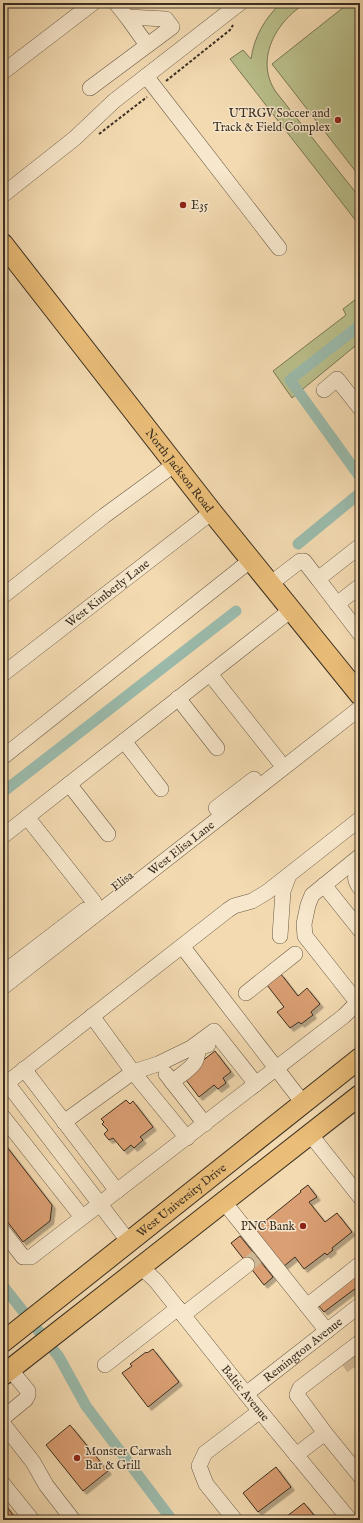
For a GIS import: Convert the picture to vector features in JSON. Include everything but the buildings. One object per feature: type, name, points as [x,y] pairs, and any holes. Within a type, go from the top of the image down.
[{"type":"main road","name":"North Jackson Road","points":[[3,244],[212,512],[360,695]]},
{"type":"main road","name":"West University Drive","points":[[7,1339],[360,1058]]},
{"type":"main road","points":[[6,1372],[359,1097]]},
{"type":"main road","points":[[141,1267],[134,1260],[135,1254],[142,1246],[170,1222],[238,1172],[243,1161],[243,1151]]},
{"type":"street","points":[[3,72],[93,3]]},
{"type":"street","points":[[116,3],[147,45]]},
{"type":"street","points":[[3,195],[75,138],[114,101],[240,3]]},
{"type":"street","points":[[90,88],[172,27],[166,19],[127,17]]},
{"type":"street","points":[[146,76],[279,248]]},
{"type":"street","points":[[324,390],[337,379],[360,408]]},
{"type":"street","points":[[3,596],[104,516],[175,464]]},
{"type":"street","name":"West Kimberly Lane","points":[[3,674],[212,512]]},
{"type":"street","points":[[318,579],[360,546]]},
{"type":"street","points":[[5,750],[251,560]]},
{"type":"street","points":[[270,584],[300,561],[304,561],[337,604],[358,627]]},
{"type":"street","points":[[337,604],[360,586]]},
{"type":"street","points":[[3,836],[291,610]]},
{"type":"street","points":[[210,674],[278,760]]},
{"type":"street","points":[[178,698],[217,748]]},
{"type":"street","name":"West Elisa Lane","points":[[3,987],[360,708]]},
{"type":"street","name":"Elisa","points":[[3,973],[336,715]]},
{"type":"street","points":[[124,741],[161,789]]},
{"type":"street","points":[[69,784],[108,834]]},
{"type":"street","points":[[27,817],[94,902]]},
{"type":"street","points":[[129,1242],[5,1084],[228,910],[234,906],[252,901],[267,892],[360,819]]},
{"type":"street","points":[[3,1231],[23,1257],[31,1257],[344,1016],[359,999],[305,936],[304,924],[312,895],[360,856]]},
{"type":"street","points":[[360,867],[355,874],[355,882],[360,888]]},
{"type":"street","points":[[280,936],[283,891],[289,874]]},
{"type":"street","points":[[324,885],[360,930]]},
{"type":"street","points":[[182,946],[303,1103]]},
{"type":"street","points":[[246,993],[295,954]]},
{"type":"street","points":[[92,1016],[133,1072],[187,1138]]},
{"type":"street","points":[[64,1122],[133,1072],[158,1064],[191,1048],[214,1031],[252,1087]]},
{"type":"street","points":[[172,1082],[191,1067],[195,1061],[197,1050],[200,1047],[210,1045],[216,1048],[252,1087]]},
{"type":"street","points":[[158,1064],[205,1124]]},
{"type":"street","points":[[24,1069],[117,1191]]},
{"type":"street","points":[[3,1117],[82,1217]]},
{"type":"street","points":[[310,1134],[358,1191]]},
{"type":"street","points":[[224,1202],[256,1258],[307,1306],[327,1331]]},
{"type":"street","points":[[105,1365],[256,1258]]},
{"type":"street","points":[[307,1306],[360,1264]]},
{"type":"street","name":"Baltic Avenue","points":[[141,1267],[156,1281],[181,1311],[246,1394],[350,1520]]},
{"type":"street","name":"Remington Avenue","points":[[246,1394],[360,1306]]},
{"type":"street","points":[[360,1342],[336,1366],[300,1388],[297,1395],[360,1476]]},
{"type":"street","points":[[3,1418],[26,1399],[28,1395],[28,1391],[6,1372]]},
{"type":"street","points":[[235,1520],[206,1484],[199,1466],[205,1453],[260,1411]]},
{"type":"street","points":[[3,1424],[33,1462],[46,1485],[73,1520]]},
{"type":"street","points":[[296,1455],[326,1433]]},
{"type":"street","points":[[3,1484],[32,1520]]},
{"type":"path","points":[[93,139],[156,90],[230,30],[234,25]]},
{"type":"green space","points":[[281,3],[306,3],[286,20],[272,42],[268,55],[267,67],[270,80],[276,92],[360,198],[360,226],[230,59],[243,50],[251,59],[252,51],[261,28]]},
{"type":"green space","name":"UTRGV Soccer and Track & Field Complex","points":[[349,3],[360,3],[360,177],[272,64]]},
{"type":"green space","points":[[360,296],[360,342],[292,398],[273,371],[346,315],[343,309]]},
{"type":"waterway","points":[[360,325],[290,380],[360,477]]},
{"type":"waterway","points":[[298,544],[360,493]]},
{"type":"waterway","points":[[3,792],[236,611]]},
{"type":"waterway","points":[[3,1286],[59,1357],[86,1406],[172,1520]]},
{"type":"tunnel","points":[[247,1265],[257,1257]]},
{"type":"tunnel","points":[[343,1366],[360,1354]]},
{"type":"place","name":"UTRGV Soccer and Track & Field Complex","points":[[338,120]]},
{"type":"place","name":"E35","points":[[183,205]]},
{"type":"place","name":"PNC Bank","points":[[303,1226]]},
{"type":"place","name":"Monster Carwash Bar & Grill","points":[[77,1458]]}]
